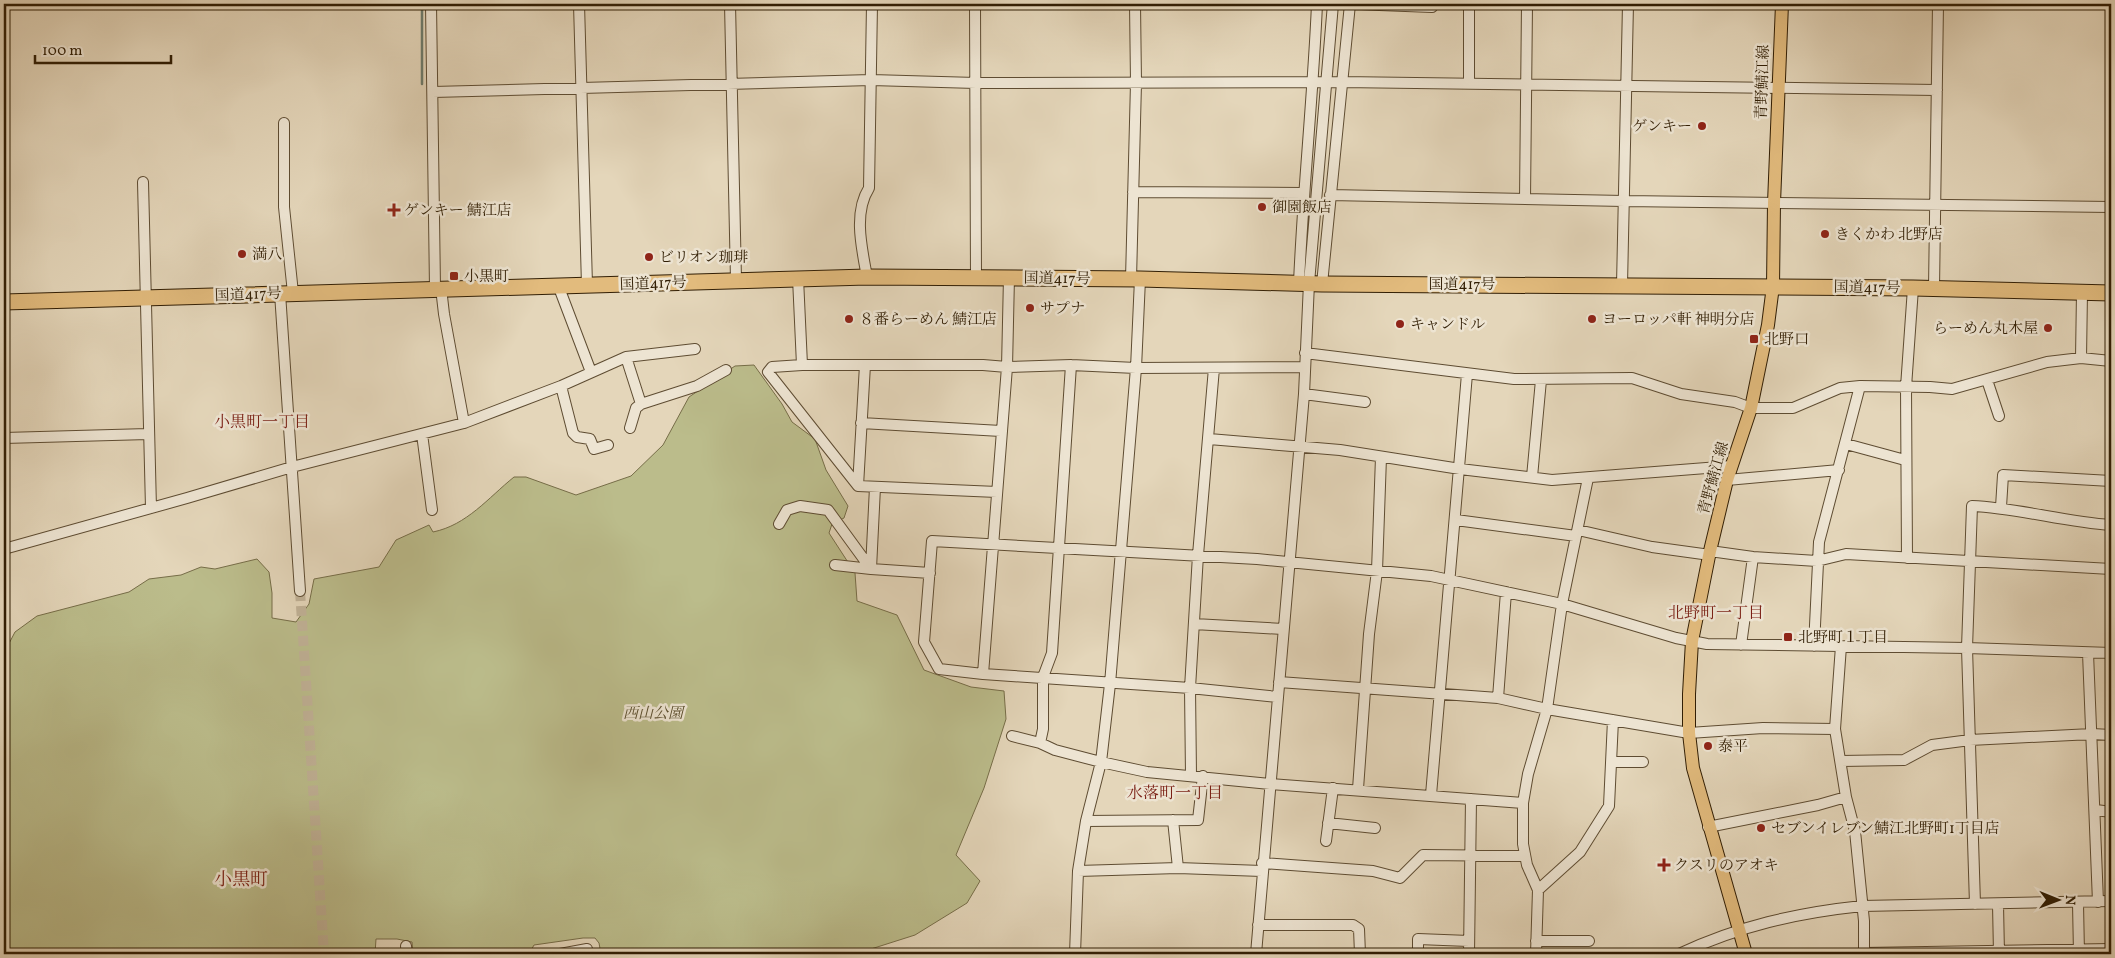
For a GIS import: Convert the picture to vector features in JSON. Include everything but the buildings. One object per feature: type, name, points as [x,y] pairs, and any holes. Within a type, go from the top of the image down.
[{"type":"highway","name":"国道417号","points":[[4,302],[867,277],[1009,277],[1310,283],[1773,286],[2111,292]]},
{"type":"main road","name":"青野鯖江線","points":[[1746,954],[1708,827],[1693,768],[1689,733],[1692,641],[1727,480],[1751,408],[1768,325],[1773,286],[1774,203],[1782,4]]},
{"type":"street","points":[[431,4],[438,288],[464,423]]},
{"type":"street","points":[[579,4],[587,285]]},
{"type":"street","points":[[730,4],[736,280]]},
{"type":"street","points":[[867,277],[861,239],[862,199],[869,188],[872,4]]},
{"type":"street","points":[[975,4],[976,278]]},
{"type":"street","points":[[1075,954],[1078,871],[1086,821],[1101,762],[1110,684],[1136,368],[1136,279],[1133,192],[1136,83],[1135,4]]},
{"type":"street","points":[[1310,283],[1303,193],[1314,83],[1317,4]]},
{"type":"street","points":[[1256,954],[1262,867],[1300,447],[1310,283],[1333,4]]},
{"type":"street","points":[[1310,283],[1330,195],[1352,4],[1432,6]]},
{"type":"street","points":[[1469,84],[1470,4]]},
{"type":"street","points":[[1525,199],[1528,4]]},
{"type":"street","points":[[1622,285],[1628,4]]},
{"type":"street","points":[[1934,289],[1938,4]]},
{"type":"street","points":[[433,92],[871,80],[976,83],[1342,82],[1936,90]]},
{"type":"street","points":[[284,123],[286,293],[292,467],[300,591]]},
{"type":"street","points":[[143,182],[151,508]]},
{"type":"street","points":[[1133,192],[1303,193]]},
{"type":"street","points":[[1330,195],[2111,207]]},
{"type":"street","points":[[983,674],[1007,367],[1009,277]]},
{"type":"street","points":[[798,278],[802,365]]},
{"type":"street","points":[[558,285],[591,372]]},
{"type":"street","points":[[1907,558],[1906,387],[1913,288]]},
{"type":"street","points":[[2080,358],[2082,292]]},
{"type":"street","points":[[4,548],[292,467],[464,423],[561,386],[626,357],[695,348]]},
{"type":"street","points":[[1305,353],[1467,374],[1541,380],[1632,378],[1680,394],[1735,402],[1751,408],[1793,408],[1840,388],[1860,386],[1952,389],[1987,380],[2009,371],[2047,362],[2080,358],[2111,361]]},
{"type":"street","points":[[626,357],[641,404]]},
{"type":"street","points":[[997,492],[858,486],[768,372],[772,367],[802,365],[984,365],[1007,367],[1071,365],[1136,368],[1304,368]]},
{"type":"street","points":[[858,486],[865,365]]},
{"type":"street","points":[[1040,743],[1043,729],[1043,677],[1052,653],[1071,365]]},
{"type":"street","points":[[1191,775],[1190,688],[1198,555],[1214,368]]},
{"type":"street","points":[[630,428],[636,408],[641,404],[697,386],[726,370]]},
{"type":"street","points":[[1431,795],[1451,581],[1467,374]]},
{"type":"street","points":[[1532,477],[1541,380]]},
{"type":"street","points":[[1987,380],[1999,416]]},
{"type":"street","points":[[561,386],[573,433],[590,439],[594,450],[608,445]]},
{"type":"street","points":[[1814,646],[1819,542],[1860,386]]},
{"type":"street","points":[[1304,394],[1364,402]]},
{"type":"street","points":[[861,423],[1001,431]]},
{"type":"street","points":[[4,438],[148,434]]},
{"type":"street","points":[[422,434],[432,510]]},
{"type":"street","points":[[1209,439],[1300,447],[1552,480],[1732,466]]},
{"type":"street","points":[[1846,444],[1905,460]]},
{"type":"street","points":[[1358,789],[1369,634],[1377,571],[1381,457]]},
{"type":"street","points":[[1727,480],[1839,470]]},
{"type":"street","points":[[2001,507],[2003,475],[2111,481]]},
{"type":"street","points":[[1536,954],[1538,890],[1532,879],[1525,856],[1523,844],[1523,803],[1528,774],[1547,709],[1562,604],[1588,478]]},
{"type":"street","points":[[871,569],[875,487]]},
{"type":"street","points":[[779,524],[787,510],[800,506],[828,510],[871,569]]},
{"type":"street","points":[[1975,904],[1967,648],[1972,506],[2001,507],[2088,524],[2111,525]]},
{"type":"street","points":[[1456,520],[1577,533],[1652,547],[1753,557],[1817,561],[1846,554],[2111,569]]},
{"type":"street","points":[[1278,697],[1190,688],[1110,684],[939,669],[924,642],[932,541],[1198,555],[1431,576],[1562,604],[1707,644],[1967,648],[2111,653]]},
{"type":"street","points":[[1741,644],[1753,557]]},
{"type":"street","points":[[835,565],[930,573]]},
{"type":"street","points":[[1498,698],[1506,592]]},
{"type":"street","points":[[1194,624],[1283,629]]},
{"type":"street","points":[[1841,646],[1835,729],[1846,797],[1855,831],[1864,953],[2079,952],[2111,949]]},
{"type":"street","points":[[2088,653],[2096,810],[2098,902]]},
{"type":"street","points":[[1279,682],[1440,692],[1498,698],[1547,709],[1689,733],[1763,728],[1835,729]]},
{"type":"street","points":[[1538,890],[1580,852],[1609,806],[1613,720]]},
{"type":"street","points":[[1841,761],[1904,760],[1932,745],[1970,740],[2092,734],[2111,735]]},
{"type":"street","points":[[1012,736],[1040,743],[1055,750],[1148,772],[1270,784],[1358,789],[1523,803]]},
{"type":"street","points":[[1612,762],[1643,762]]},
{"type":"street","points":[[1086,821],[1198,820],[1203,776]]},
{"type":"street","points":[[1326,840],[1333,788]]},
{"type":"street","points":[[1708,827],[1818,806],[1846,797]]},
{"type":"street","points":[[1469,954],[1471,799]]},
{"type":"street","points":[[2096,810],[2111,812]]},
{"type":"street","points":[[1173,820],[1178,868]]},
{"type":"street","points":[[1328,823],[1375,828]]},
{"type":"street","points":[[1078,871],[1262,867],[1373,871],[1400,878],[1423,855],[1525,856]]},
{"type":"street","points":[[1679,954],[1710,939],[1783,917],[1862,906],[2111,901]]},
{"type":"street","points":[[2078,903],[2079,952]]},
{"type":"street","points":[[1998,904],[1999,952]]},
{"type":"street","points":[[1258,925],[1353,925],[1359,929],[1360,954]]},
{"type":"street","points":[[1418,954],[1418,939],[1469,941]]},
{"type":"street","points":[[1536,941],[1589,941]]},
{"type":"street","points":[[560,954],[587,949],[588,954]]},
{"type":"green space","name":"西山公園","points":[[754,365],[782,404],[792,422],[815,439],[826,470],[848,506],[844,518],[832,524],[829,533],[855,573],[857,601],[897,615],[924,670],[971,687],[1004,691],[1006,719],[984,788],[956,855],[980,881],[967,903],[915,935],[871,949],[875,954],[601,954],[599,943],[595,938],[583,938],[534,945],[529,954],[413,954],[412,942],[397,939],[376,939],[375,954],[4,954],[4,653],[15,632],[37,616],[129,592],[149,579],[181,575],[201,567],[215,569],[257,559],[269,572],[272,593],[272,618],[296,622],[309,604],[314,579],[379,567],[396,540],[429,525],[433,532],[456,523],[476,510],[514,477],[526,477],[576,495],[631,476],[663,445],[689,397],[735,366]]},
{"type":"waterway","points":[[422,4],[422,84]]},
{"type":"tunnel","points":[[300,591],[324,954]]},
{"type":"place","name":"ゲンキー","points":[[1702,126]]},
{"type":"place","name":"御園飯店","points":[[1262,207]]},
{"type":"place","name":"ゲンキー 鯖江店","points":[[394,210]]},
{"type":"place","name":"きくかわ 北野店","points":[[1825,234]]},
{"type":"place","name":"満八","points":[[242,254]]},
{"type":"place","name":"ビリオン珈琲","points":[[649,257]]},
{"type":"place","name":"小黒町","points":[[454,276]]},
{"type":"place","name":"サプナ","points":[[1030,308]]},
{"type":"place","name":"８番らーめん 鯖江店","points":[[849,319]]},
{"type":"place","name":"ヨーロッパ軒 神明分店","points":[[1592,319]]},
{"type":"place","name":"キャンドル","points":[[1400,324]]},
{"type":"place","name":"らーめん丸木屋","points":[[2048,328]]},
{"type":"place","name":"北野口","points":[[1754,339]]},
{"type":"place","name":"北野町１丁目","points":[[1788,637]]},
{"type":"place","name":"泰平","points":[[1708,746]]},
{"type":"place","name":"セブンイレブン鯖江北野町1丁目店","points":[[1761,828]]},
{"type":"place","name":"クスリのアオキ","points":[[1664,865]]},
{"type":"district","name":"小黒町一丁目","points":[[262,421]]},
{"type":"district","name":"北野町一丁目","points":[[1716,612]]},
{"type":"district","name":"水落町一丁目","points":[[1175,792]]},
{"type":"district","name":"小黒町","points":[[241,879]]}]
